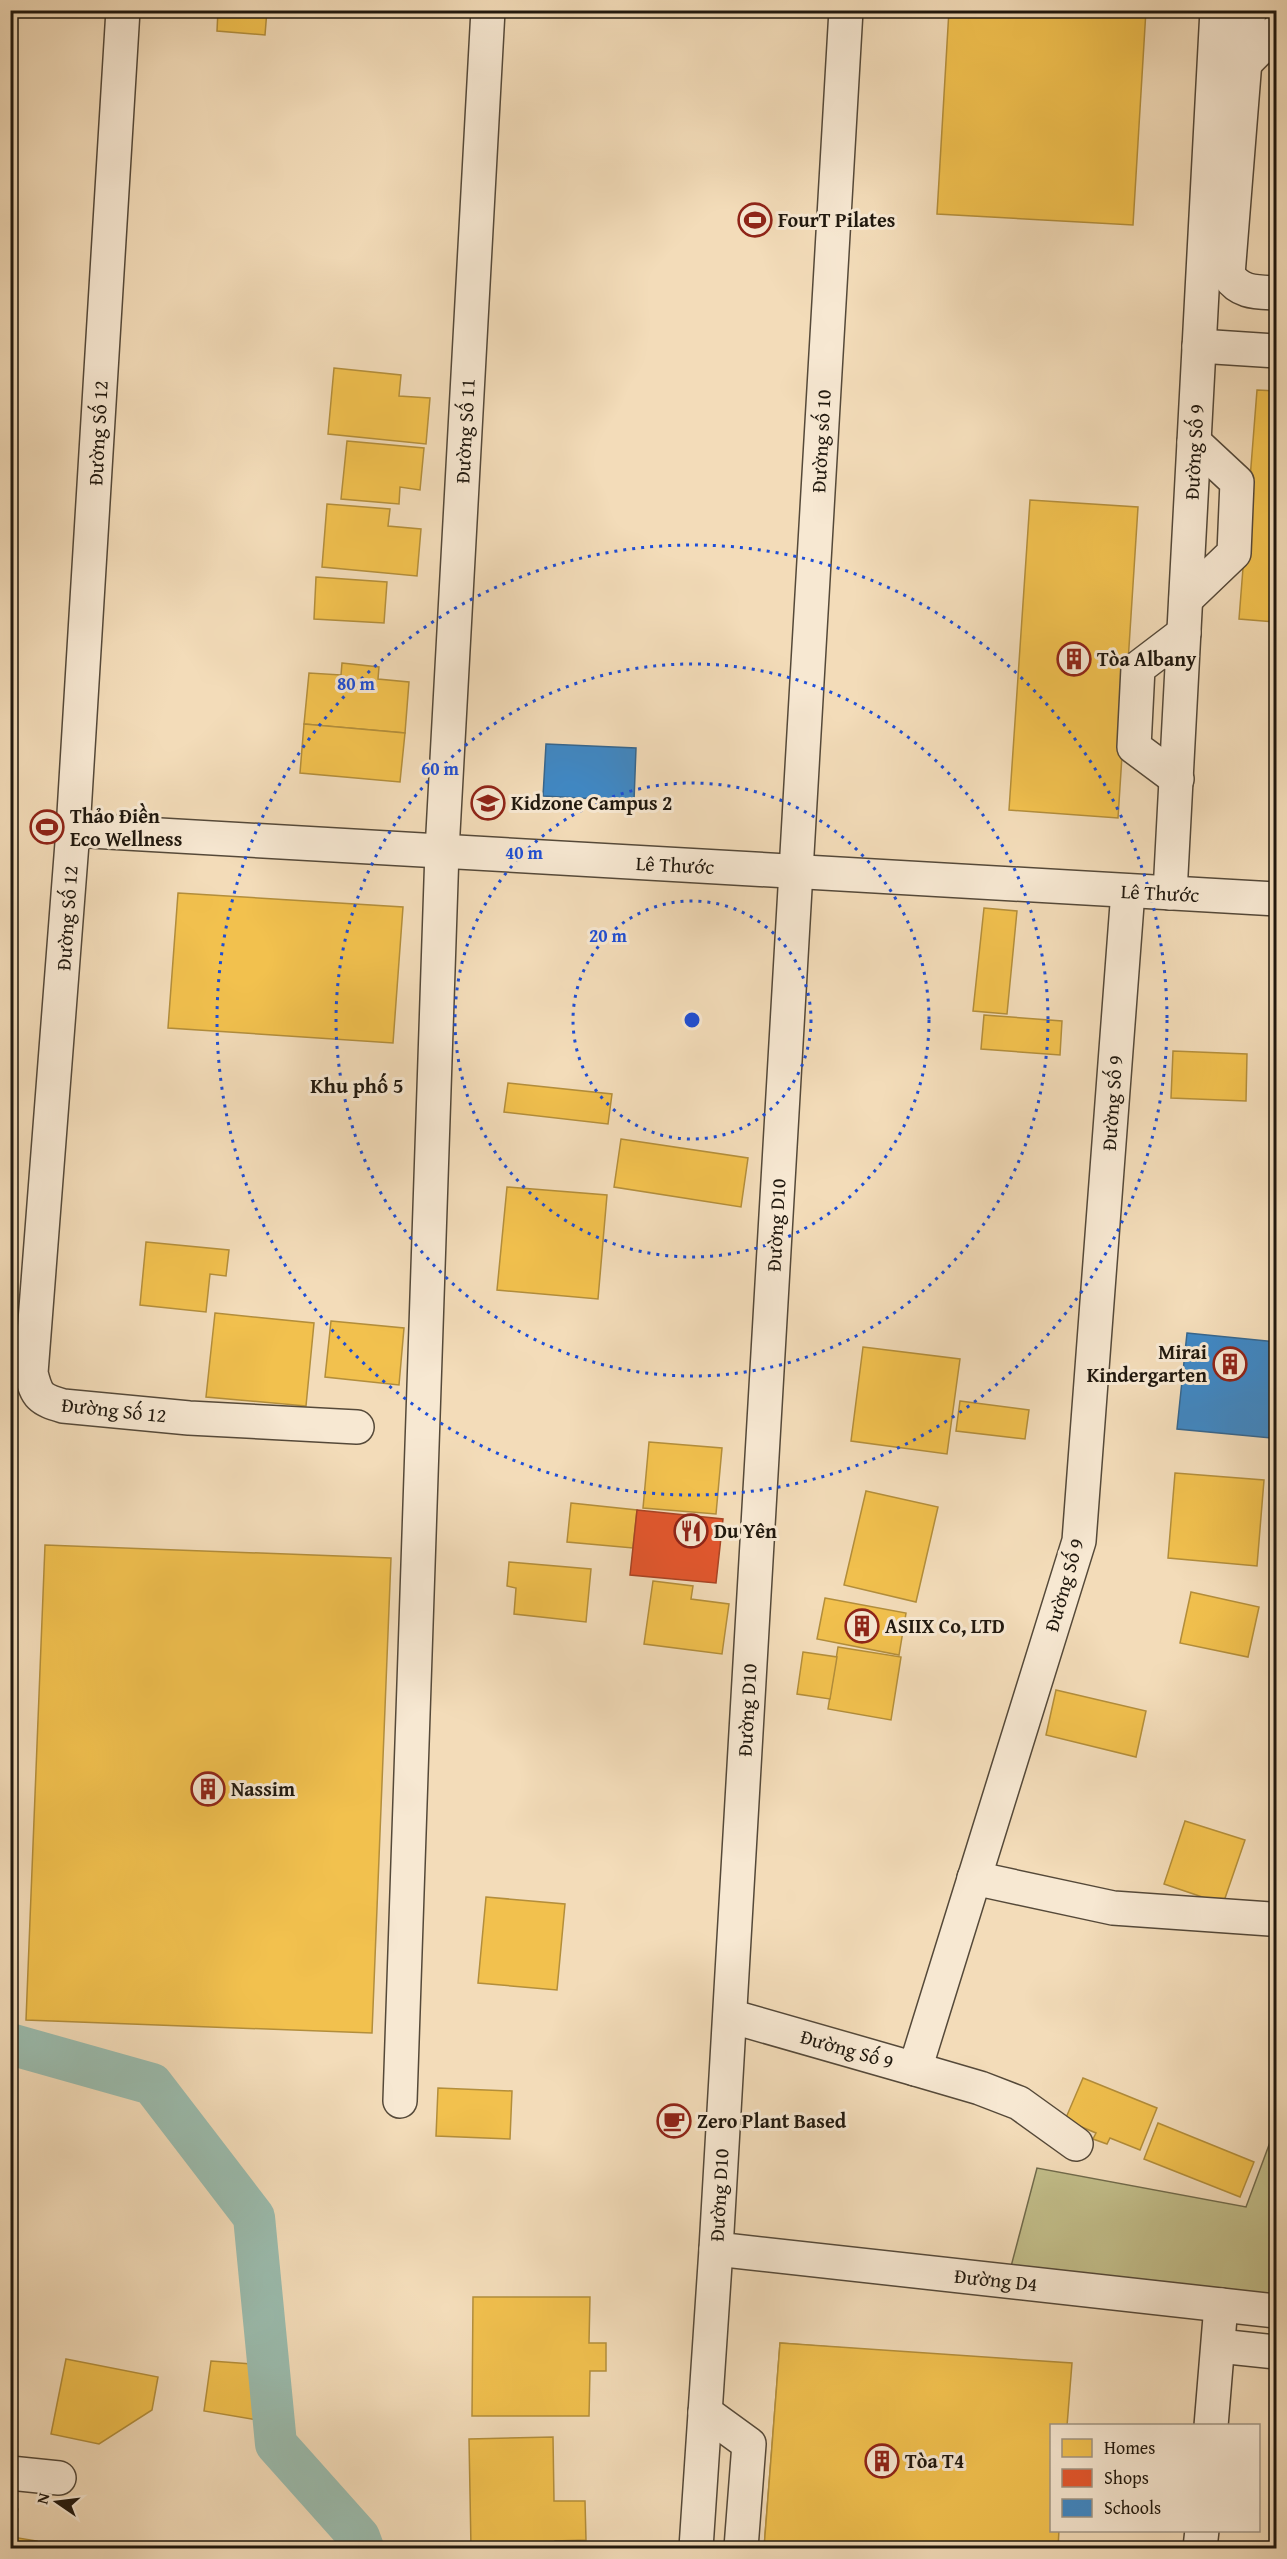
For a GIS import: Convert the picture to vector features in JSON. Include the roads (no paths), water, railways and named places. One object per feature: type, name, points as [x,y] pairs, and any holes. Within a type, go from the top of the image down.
[{"type":"street","name":"Đường Số 12","points":[[123,10],[73,831],[32,1373],[35,1391],[43,1400],[63,1406],[189,1418],[357,1427]]},
{"type":"street","name":"Đường Số 11","points":[[400,2101],[442,851],[488,10]]},
{"type":"street","name":"Đường số 10","points":[[796,872],[846,10]]},
{"type":"street","name":"Đường Số 9","points":[[1170,893],[1217,10]]},
{"type":"street","points":[[1249,10],[1228,275],[1235,285],[1247,291],[1276,293]]},
{"type":"street","points":[[1245,63],[1276,32]]},
{"type":"street","points":[[1199,346],[1276,351]]},
{"type":"street","points":[[1186,599],[1234,553],[1237,482],[1194,442]]},
{"type":"street","points":[[1176,779],[1134,747],[1138,668],[1184,633]]},
{"type":"street","name":"Lê Thước","points":[[73,831],[1276,899]]},
{"type":"street","name":"Đường D10","points":[[696,2548],[716,2248],[796,872]]},
{"type":"street","name":"Đường Số 9","points":[[729,2016],[915,2069],[1079,1541],[1128,891]]},
{"type":"street","points":[[974,1878],[1113,1908],[1270,1918]]},
{"type":"street","points":[[915,2069],[980,2088],[1019,2103],[1076,2144]]},
{"type":"street","name":"Đường D4","points":[[716,2248],[1276,2311]]},
{"type":"street","points":[[1211,2424],[1221,2306]]},
{"type":"street","points":[[1219,2346],[1276,2352]]},
{"type":"street","points":[[705,2412],[749,2444],[741,2548]]},
{"type":"street","points":[[10,2473],[59,2478]]},
{"type":"street","points":[[1200,2548],[1202,2532]]},
{"type":"waterway","points":[[10,2044],[152,2084],[254,2217],[276,2444],[359,2537],[363,2548]]},
{"type":"place","name":"FourT Pilates","points":[[755,220]]},
{"type":"place","name":"Tòa Albany","points":[[1074,659]]},
{"type":"place","name":"Kidzone Campus 2","points":[[488,803]]},
{"type":"place","name":"Thảo Điền Eco Wellness","points":[[47,827]]},
{"type":"place","name":"Mirai Kindergarten","points":[[1230,1364]]},
{"type":"place","name":"Du Yên","points":[[691,1531]]},
{"type":"place","name":"ASIIX Co, LTD","points":[[862,1626]]},
{"type":"place","name":"Nassim","points":[[208,1789]]},
{"type":"place","name":"Zero Plant Based","points":[[674,2121]]},
{"type":"place","name":"Tòa T4","points":[[882,2461]]},
{"type":"district","name":"Khu phố 5","points":[[357,1086]]}]
